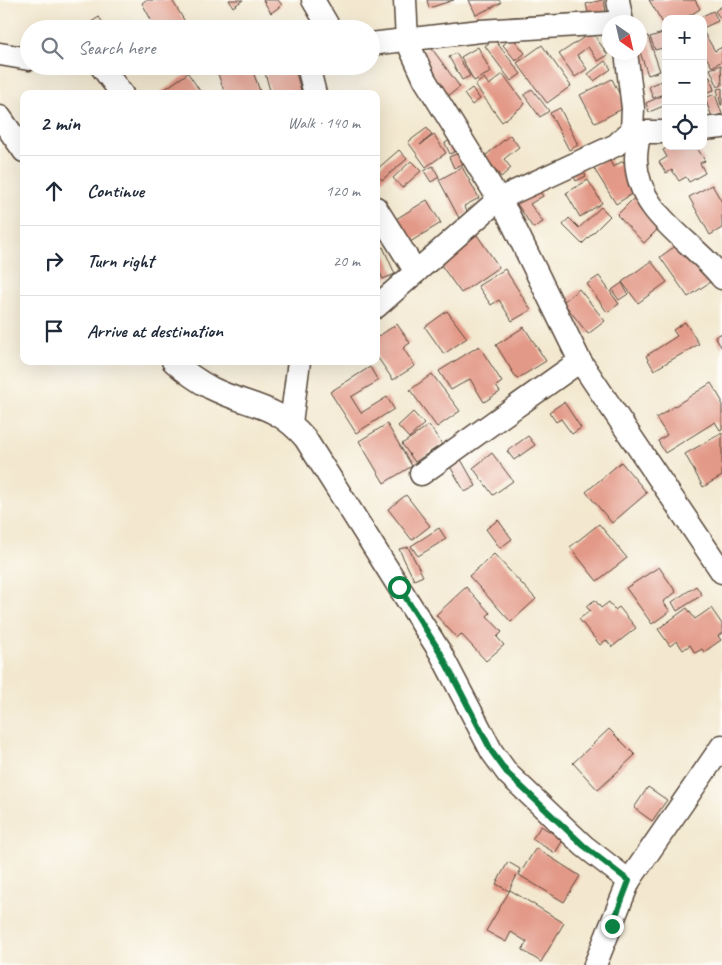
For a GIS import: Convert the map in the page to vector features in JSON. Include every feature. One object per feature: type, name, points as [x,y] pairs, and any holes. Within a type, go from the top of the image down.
[{"type":"street","points":[[313,0],[325,20]]},
{"type":"street","points":[[405,0],[407,41],[425,80],[499,199],[580,361],[722,572]]},
{"type":"street","points":[[618,0],[621,15]]},
{"type":"street","points":[[380,43],[480,32],[602,24]]},
{"type":"street","points":[[0,54],[20,57]]},
{"type":"street","points":[[627,60],[639,182],[645,197],[656,213],[722,278]]},
{"type":"street","points":[[108,75],[119,90]]},
{"type":"street","points":[[310,75],[314,90]]},
{"type":"street","points":[[0,117],[20,145]]},
{"type":"street","points":[[707,129],[722,127]]},
{"type":"street","points":[[380,304],[499,199],[616,145],[635,131],[662,132]]},
{"type":"street","points":[[380,214],[416,272]]},
{"type":"street","points":[[421,474],[580,361]]},
{"type":"street","points":[[178,365],[210,388],[270,409],[292,423],[305,438],[440,652],[492,752],[508,774],[584,846],[629,881]]},
{"type":"street","points":[[292,423],[298,369]]},
{"type":"street","points":[[595,965],[629,881],[722,746]]},
{"type":"building","points":[[146,0],[172,0],[184,20],[151,20],[142,3]]},
{"type":"building","points":[[229,0],[243,0],[233,7]]},
{"type":"building","points":[[263,0],[278,0],[282,5],[271,13]]},
{"type":"building","points":[[427,0],[454,0],[429,8]]},
{"type":"building","points":[[469,0],[499,0],[501,3],[476,15]]},
{"type":"building","points":[[604,0],[606,12],[589,16],[586,4]]},
{"type":"building","points":[[649,0],[695,0],[700,9],[690,15],[662,15],[662,21]]},
{"type":"building","points":[[722,6],[722,21],[715,11]]},
{"type":"building","points":[[713,11],[718,21],[707,26],[707,15],[704,15]]},
{"type":"building","points":[[592,32],[602,46],[602,59],[598,61],[588,47],[577,55],[587,69],[575,77],[559,54]]},
{"type":"building","points":[[662,33],[662,48],[655,50],[650,37]]},
{"type":"building","points":[[647,36],[660,71],[648,75],[643,60],[647,60]]},
{"type":"building","points":[[512,37],[525,53],[516,61],[503,45]]},
{"type":"building","points":[[707,38],[715,51],[722,47],[722,61],[712,67],[707,59]]},
{"type":"building","points":[[494,39],[521,74],[511,81],[485,46]]},
{"type":"building","points":[[542,45],[571,86],[547,103],[517,63]]},
{"type":"building","points":[[430,46],[460,87],[448,96],[417,56]]},
{"type":"building","points":[[478,47],[491,72],[474,81],[461,57]]},
{"type":"building","points":[[456,53],[470,76],[462,80],[449,57]]},
{"type":"building","points":[[605,61],[611,69],[594,81],[588,74]]},
{"type":"building","points":[[721,65],[722,85],[718,87],[710,69]]},
{"type":"building","points":[[503,74],[525,104],[502,122],[475,85],[484,78],[489,85]]},
{"type":"building","points":[[185,75],[189,75],[199,90],[164,90]]},
{"type":"building","points":[[218,75],[254,75],[260,90],[224,90]]},
{"type":"building","points":[[266,75],[297,75],[301,90],[270,90]]},
{"type":"building","points":[[710,77],[714,90],[707,93],[707,78]]},
{"type":"building","points":[[612,79],[626,107],[595,123],[580,95]]},
{"type":"building","points":[[661,81],[662,95],[653,98],[649,86]]},
{"type":"building","points":[[472,88],[480,99],[472,105],[464,94]]},
{"type":"building","points":[[722,88],[722,105],[721,105],[717,89]]},
{"type":"building","points":[[532,89],[549,111],[540,117],[524,95]]},
{"type":"building","points":[[715,94],[722,114],[712,117],[707,103],[707,97]]},
{"type":"building","points":[[662,96],[662,107],[649,112],[646,103]]},
{"type":"building","points":[[560,108],[578,145],[569,150],[550,113]]},
{"type":"building","points":[[427,128],[432,135],[420,145],[434,135],[446,153],[426,167],[408,142]]},
{"type":"building","points":[[510,135],[519,147],[504,159],[511,168],[501,177],[485,156]]},
{"type":"building","points":[[452,139],[458,150],[450,154],[445,143]]},
{"type":"building","points":[[399,150],[407,159],[382,180],[380,178],[380,167]]},
{"type":"building","points":[[663,150],[698,150],[705,161],[700,163],[705,173],[689,182],[686,177],[679,181],[672,170],[666,173],[659,162],[667,157]]},
{"type":"building","points":[[463,151],[467,162],[454,168],[449,157]]},
{"type":"building","points":[[608,157],[613,167],[623,161],[640,189],[616,204],[593,167]]},
{"type":"building","points":[[411,161],[421,171],[402,188],[393,178]]},
{"type":"building","points":[[580,165],[586,176],[576,181],[571,170]]},
{"type":"building","points":[[433,166],[439,177],[431,182],[424,171]]},
{"type":"building","points":[[462,167],[479,198],[464,206],[468,213],[459,218],[439,180]]},
{"type":"building","points":[[588,180],[602,203],[580,217],[566,193]]},
{"type":"building","points":[[712,185],[722,202],[722,228],[710,235],[689,197]]},
{"type":"building","points":[[537,187],[543,196],[530,204],[543,222],[533,228],[515,201]]},
{"type":"building","points":[[636,196],[663,224],[644,243],[617,215]]},
{"type":"building","points":[[427,200],[441,223],[410,242],[396,219]]},
{"type":"building","points":[[601,207],[610,216],[582,244],[563,225],[569,218],[579,228]]},
{"type":"building","points":[[477,235],[499,267],[461,293],[438,261]]},
{"type":"building","points":[[682,241],[710,282],[688,297],[660,257]]},
{"type":"building","points":[[383,247],[395,274],[383,279],[380,273],[380,248]]},
{"type":"building","points":[[651,261],[667,282],[638,303],[622,282]]},
{"type":"building","points":[[505,269],[531,310],[512,321],[499,300],[491,305],[478,286]]},
{"type":"building","points":[[599,276],[619,304],[607,312],[587,284]]},
{"type":"building","points":[[622,283],[628,294],[619,300],[612,290]]},
{"type":"building","points":[[579,289],[605,321],[588,334],[563,302]]},
{"type":"building","points":[[447,311],[467,338],[444,354],[425,327]]},
{"type":"building","points":[[685,322],[699,344],[654,370],[646,356],[677,336],[673,330]]},
{"type":"building","points":[[397,324],[410,343],[403,348],[415,366],[393,380],[380,361],[380,335]]},
{"type":"building","points":[[524,327],[546,361],[517,379],[496,345]]},
{"type":"building","points":[[722,333],[722,348],[715,337]]},
{"type":"building","points":[[479,346],[502,382],[496,386],[500,392],[484,402],[470,379],[451,390],[439,371]]},
{"type":"building","points":[[370,367],[378,381],[351,397],[361,413],[387,397],[394,409],[356,433],[330,392]]},
{"type":"building","points":[[432,374],[460,411],[437,427],[410,390]]},
{"type":"building","points":[[711,383],[722,401],[722,429],[720,430],[715,422],[665,453],[658,441],[667,435],[656,418]]},
{"type":"building","points":[[564,402],[581,428],[572,434],[561,419],[556,422],[549,412]]},
{"type":"building","points":[[413,412],[424,424],[409,438],[398,426]]},
{"type":"building","points":[[387,424],[412,466],[384,483],[359,441]]},
{"type":"building","points":[[429,425],[442,444],[415,462],[402,444]]},
{"type":"building","points":[[722,433],[722,476],[703,487],[685,454]]},
{"type":"building","points":[[528,436],[535,445],[514,460],[507,451]]},
{"type":"building","points":[[492,453],[513,481],[493,495],[473,468]]},
{"type":"building","points":[[459,456],[476,486],[465,492],[448,463]]},
{"type":"building","points":[[621,462],[647,493],[612,523],[586,492]]},
{"type":"building","points":[[406,495],[430,526],[412,540],[388,509]]},
{"type":"building","points":[[498,520],[512,539],[500,548],[486,529]]},
{"type":"building","points":[[599,524],[627,558],[597,581],[570,547]]},
{"type":"building","points":[[439,528],[446,539],[418,556],[411,546]]},
{"type":"building","points":[[408,547],[423,576],[414,580],[399,549]]},
{"type":"building","points":[[494,554],[536,599],[511,622],[469,576]]},
{"type":"building","points":[[659,567],[676,592],[663,602],[670,611],[652,624],[626,588]]},
{"type":"building","points":[[696,586],[702,595],[677,611],[672,602]]},
{"type":"building","points":[[466,587],[490,613],[487,616],[502,632],[497,637],[504,645],[486,661],[461,634],[457,638],[436,615]]},
{"type":"building","points":[[595,600],[601,608],[609,602],[615,610],[619,607],[636,628],[612,647],[606,640],[600,645],[579,619],[590,611],[586,606]]},
{"type":"building","points":[[687,608],[695,619],[711,608],[722,624],[722,633],[718,636],[721,640],[704,652],[702,649],[695,653],[690,645],[683,650],[677,641],[670,646],[658,629]]},
{"type":"building","points":[[609,729],[635,755],[598,790],[573,763]]},
{"type":"building","points":[[648,787],[667,800],[652,821],[634,808]]},
{"type":"building","points":[[541,826],[563,840],[555,853],[532,839]]},
{"type":"building","points":[[536,848],[580,876],[564,902],[519,875]]},
{"type":"building","points":[[508,862],[520,869],[509,891],[496,884]]},
{"type":"building","points":[[510,890],[564,923],[541,962],[522,950],[527,942],[511,932],[506,942],[486,931]]},
{"type":"route","points":[[399,587],[440,652],[492,752],[508,774],[584,846],[629,881],[612,926]]}]
